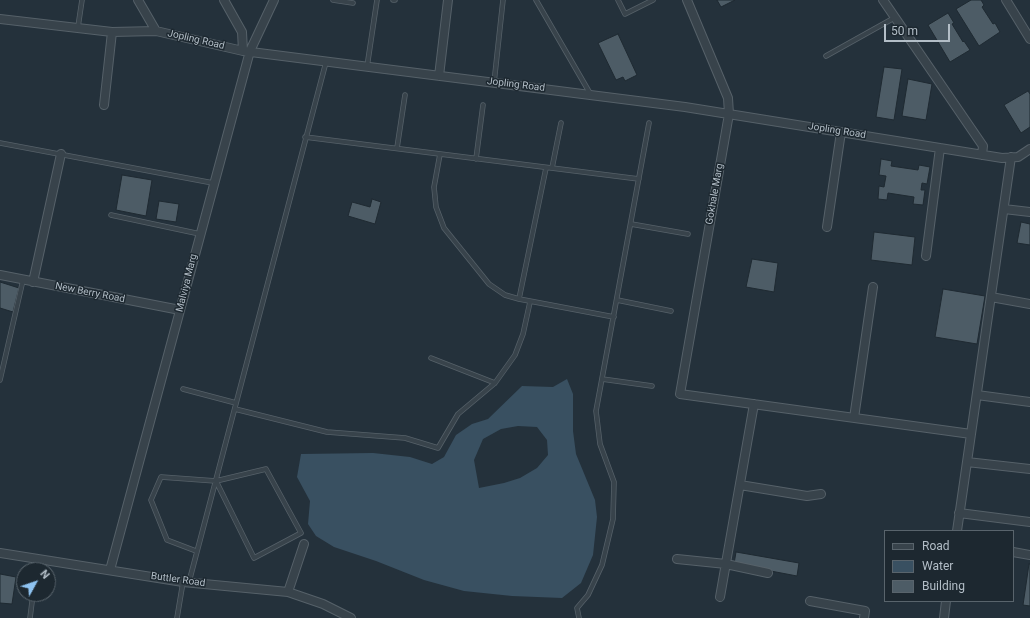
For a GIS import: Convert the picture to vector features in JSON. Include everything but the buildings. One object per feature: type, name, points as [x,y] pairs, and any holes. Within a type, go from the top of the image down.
[{"type":"street","points":[[138,0],[156,31]]},
{"type":"street","points":[[224,0],[242,32],[246,51]]},
{"type":"street","name":"Malviya Marg","points":[[110,570],[214,183],[246,51],[274,0]]},
{"type":"street","points":[[439,76],[448,0]]},
{"type":"street","name":"Gokhale Marg","points":[[687,0],[728,98],[729,114],[680,394],[754,404]]},
{"type":"street","points":[[883,0],[983,146],[982,155]]},
{"type":"street","points":[[1006,0],[1030,39]]},
{"type":"street","name":"Jopling Road","points":[[0,19],[112,32],[156,31],[246,51],[729,114],[982,155],[1012,158]]},
{"type":"street","points":[[104,105],[112,32]]},
{"type":"street","points":[[827,227],[841,132]]},
{"type":"street","points":[[926,256],[940,148]]},
{"type":"street","points":[[957,530],[1012,158],[1018,157],[1030,149]]},
{"type":"street","points":[[34,282],[61,154]]},
{"type":"street","points":[[1004,209],[1030,212]]},
{"type":"street","name":"New Berry Road","points":[[0,275],[180,310]]},
{"type":"street","points":[[854,418],[873,287]]},
{"type":"street","points":[[991,297],[1030,304]]},
{"type":"street","points":[[977,394],[1030,402]]},
{"type":"street","points":[[720,597],[754,404],[971,434]]},
{"type":"street","points":[[967,462],[1030,469]]},
{"type":"street","points":[[740,485],[807,496],[821,494]]},
{"type":"street","points":[[959,512],[1030,522]]},
{"type":"street","points":[[288,592],[304,544]]},
{"type":"street","points":[[1014,552],[1030,555]]},
{"type":"street","name":"Buttler Road","points":[[0,553],[186,582],[288,592],[323,604],[351,618]]},
{"type":"street","points":[[677,558],[726,564],[768,573]]},
{"type":"street","points":[[810,601],[865,611],[864,618]]},
{"type":"street","points":[[944,618],[946,602]]},
{"type":"lane","points":[[78,27],[82,0]]},
{"type":"lane","points":[[333,0],[353,3]]},
{"type":"lane","points":[[367,66],[377,0]]},
{"type":"lane","points":[[494,83],[503,0]]},
{"type":"lane","points":[[536,0],[591,95]]},
{"type":"lane","points":[[618,0],[625,14],[653,0]]},
{"type":"lane","points":[[826,56],[894,18]]},
{"type":"lane","points":[[177,618],[186,582],[216,481],[326,61]]},
{"type":"lane","points":[[397,148],[405,96]]},
{"type":"lane","points":[[476,159],[483,105]]},
{"type":"lane","points":[[552,168],[561,123]]},
{"type":"lane","points":[[579,618],[577,608],[588,595],[602,565],[613,519],[614,482],[600,444],[596,411],[649,123]]},
{"type":"lane","points":[[305,137],[639,179]]},
{"type":"lane","points":[[0,142],[214,183]]},
{"type":"lane","points":[[440,154],[434,187],[436,207],[444,228],[490,284],[505,295],[530,302],[614,317]]},
{"type":"lane","points":[[519,299],[546,168]]},
{"type":"lane","points":[[111,215],[200,234]]},
{"type":"lane","points":[[631,224],[688,234]]},
{"type":"lane","points":[[0,380],[23,280]]},
{"type":"lane","points":[[616,300],[671,311]]},
{"type":"lane","points":[[235,409],[327,432],[405,438],[438,448],[458,414],[495,383],[515,355],[523,334],[530,302]]},
{"type":"lane","points":[[431,358],[495,383]]},
{"type":"lane","points":[[602,379],[652,386]]},
{"type":"lane","points":[[183,389],[236,403]]},
{"type":"lane","points":[[196,551],[167,540],[151,500],[161,476],[216,481],[266,469],[301,533],[254,558],[216,481]]},
{"type":"lane","points":[[30,618],[31,602]]},
{"type":"water","points":[[567,379],[573,394],[573,431],[576,454],[595,500],[597,517],[593,555],[581,583],[562,598],[512,596],[464,591],[424,580],[376,561],[334,547],[316,536],[308,524],[310,501],[297,477],[301,454],[373,453],[410,457],[432,464],[444,457],[456,435],[472,424],[488,419],[522,386],[553,387]],"holes":[[[518,426],[537,427],[547,440],[548,455],[537,468],[520,478],[479,488],[474,460],[483,439],[501,429]]]}]
